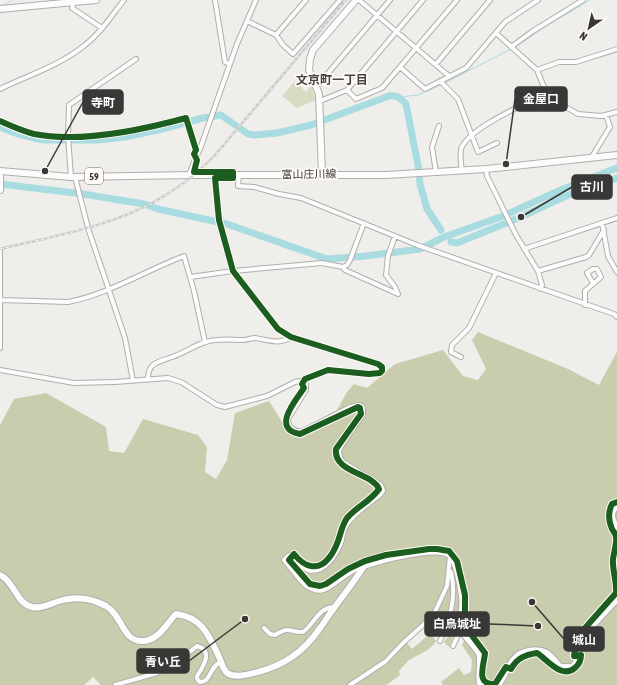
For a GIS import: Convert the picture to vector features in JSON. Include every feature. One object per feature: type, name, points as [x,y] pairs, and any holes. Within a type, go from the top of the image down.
[{"type":"street","points":[[0,9],[96,0]]},
{"type":"street","points":[[0,89],[71,55],[87,44],[124,0]]},
{"type":"street","points":[[215,0],[225,62],[230,64]]},
{"type":"street","points":[[189,175],[210,122],[230,64],[256,0]]},
{"type":"street","points":[[276,35],[306,0]]},
{"type":"street","points":[[247,20],[276,35],[283,45],[293,54],[340,0]]},
{"type":"street","points":[[322,174],[320,101],[316,85],[309,70],[310,59],[313,50],[356,0]]},
{"type":"street","points":[[360,0],[450,76]]},
{"type":"street","points":[[316,85],[324,78],[390,0]]},
{"type":"street","points":[[320,101],[347,90],[423,0]]},
{"type":"street","points":[[347,90],[356,99],[378,91],[382,88],[457,0]]},
{"type":"street","points":[[436,64],[490,0]]},
{"type":"street","points":[[528,0],[532,4]]},
{"type":"street","points":[[400,67],[425,89],[466,68],[505,22],[538,0]]},
{"type":"street","points":[[511,47],[533,31],[583,0]]},
{"type":"street","points":[[74,1],[72,8],[102,28]]},
{"type":"street","points":[[496,33],[537,70],[548,97],[578,114],[592,116],[606,115],[617,112]]},
{"type":"street","points":[[537,70],[559,62],[576,62],[617,48]]},
{"type":"street","points":[[132,381],[125,338],[108,290],[79,197],[78,188],[73,177],[68,136],[69,105],[136,58]]},
{"type":"street","points":[[440,81],[458,99],[478,152],[497,143]]},
{"type":"street","points":[[462,171],[461,149],[472,134],[486,124],[546,93]]},
{"type":"street","points":[[593,158],[593,155],[610,128],[606,115]]},
{"type":"street","points":[[436,172],[432,147],[439,126]]},
{"type":"street","name":"富山庄川線","points":[[0,171],[73,177],[423,173],[486,169],[617,155]]},
{"type":"street","points":[[486,169],[487,176],[524,249],[538,272],[542,285],[541,289]]},
{"type":"street","points":[[239,175],[238,186],[240,187],[254,187],[301,198],[427,249],[617,317]]},
{"type":"street","points":[[0,177],[0,189]]},
{"type":"street","points":[[524,249],[617,218]]},
{"type":"street","points":[[602,223],[608,256],[617,272]]},
{"type":"street","points":[[343,267],[350,260],[364,224]]},
{"type":"street","points":[[538,272],[586,258],[604,230]]},
{"type":"street","points":[[190,277],[233,271],[322,263],[343,267],[345,270],[398,294],[395,287],[386,275],[388,256],[394,236]]},
{"type":"street","points":[[0,251],[0,348]]},
{"type":"street","points":[[1,300],[68,302],[97,295],[158,266],[184,256],[205,342]]},
{"type":"street","points":[[461,357],[451,352],[452,345],[469,328],[496,273]]},
{"type":"street","points":[[585,305],[585,291],[593,283]]},
{"type":"street","points":[[148,379],[148,372],[152,365],[185,353],[205,342],[216,340],[247,340],[256,338],[275,342],[286,340],[291,337]]},
{"type":"street","points":[[0,370],[74,383],[168,378],[174,379],[217,405],[225,407],[267,396],[300,381],[306,384],[306,390],[288,419],[290,427],[293,430],[298,431],[303,431],[356,404],[362,406],[363,410],[361,418],[340,448],[340,457],[342,462],[381,485],[383,491],[350,520],[344,530],[340,545],[332,559],[324,567],[315,570],[307,569],[289,555],[284,560],[305,585],[311,589],[323,590],[350,572],[386,558],[424,552],[443,552],[450,556],[455,564],[462,596],[461,629],[453,646]]},
{"type":"street","points":[[617,505],[612,511],[612,518],[617,529]]},
{"type":"street","points":[[350,685],[386,661],[402,644],[433,616],[447,586],[450,556]]},
{"type":"street","points":[[0,575],[10,582],[24,603],[33,607],[78,598],[91,599],[102,604],[113,611],[127,634],[138,641],[144,642],[157,636],[176,614],[191,617],[203,627],[212,640],[221,662],[228,673],[243,676],[267,670],[282,664],[295,656],[320,630],[334,607],[364,566]]},
{"type":"street","points":[[440,641],[453,606],[452,577],[450,568]]},
{"type":"street","points":[[498,685],[516,657],[524,652],[535,650],[544,651],[551,656],[560,667],[572,667],[578,658],[579,640],[617,598]]},
{"type":"street","points":[[264,628],[270,634],[275,635],[282,630],[303,632],[321,612],[328,607],[334,607]]},
{"type":"street","points":[[461,629],[480,655],[479,677],[480,683],[483,685]]},
{"type":"street","points":[[115,685],[157,673],[181,659],[196,646],[200,646],[206,655],[206,659],[197,676],[197,679],[200,682],[206,681],[214,666],[221,662]]},
{"type":"green space","points":[[295,81],[306,92],[311,86],[316,100],[297,108],[282,96]]},
{"type":"green space","points":[[478,332],[568,369],[599,385],[617,352],[617,685],[443,685],[441,682],[459,668],[464,675],[471,672],[472,660],[462,645],[464,641],[457,628],[449,647],[444,642],[452,632],[441,631],[433,637],[436,641],[431,648],[408,661],[399,671],[400,675],[386,685],[101,685],[93,677],[84,685],[0,685],[0,425],[14,399],[46,393],[106,427],[109,451],[124,453],[143,419],[198,435],[207,447],[205,472],[216,479],[227,460],[235,413],[269,401],[291,436],[331,421],[347,392],[354,384],[367,388],[395,364],[443,350],[463,376],[478,380],[486,369],[472,340]],"holes":[[[433,618],[439,626],[412,649],[406,642]]]},
{"type":"waterway","points":[[3,6],[12,0]]},
{"type":"waterway","points":[[514,48],[543,28],[590,0]]},
{"type":"waterway","points":[[445,83],[511,49]]},
{"type":"waterway","points":[[400,97],[418,95],[442,84]]},
{"type":"waterway","points":[[0,127],[18,134],[43,140],[98,140],[125,137],[221,115],[248,134],[255,135],[277,133],[311,125],[389,96],[395,96],[406,104],[418,165],[420,184],[427,209],[441,230]]},
{"type":"waterway","points":[[0,184],[83,194],[144,204],[158,209],[227,224],[327,259],[420,249],[444,237],[503,216],[563,189],[617,168]]},
{"type":"waterway","points":[[451,242],[457,243],[521,217],[566,196],[617,178]]},
{"type":"railway","points":[[0,249],[89,228],[143,208],[168,194],[192,176],[216,154],[346,0]]},
{"type":"cycle path","points":[[0,121],[34,134],[71,137],[130,131],[186,118],[196,150],[194,154],[197,160],[194,172],[233,172],[233,178],[215,178],[219,220],[233,271],[278,329],[291,337],[378,364],[382,367],[382,371],[380,373],[369,374],[328,370],[305,379],[302,384],[304,388],[288,414],[286,421],[287,427],[291,431],[300,434],[358,407],[360,408],[361,414],[336,449],[337,457],[340,463],[346,468],[369,479],[379,489],[372,497],[347,518],[334,550],[325,562],[321,565],[311,566],[301,562],[294,554],[289,560],[310,584],[320,586],[326,584],[348,569],[365,561],[386,555],[429,549],[449,551],[457,561],[465,595],[465,624],[485,653],[482,669],[482,674],[485,681],[495,684],[506,667],[511,669],[516,662],[522,658],[537,653],[556,668],[566,671],[571,670],[577,666],[581,658],[581,655],[574,656],[577,637],[616,593],[613,563],[616,535],[612,529],[609,516],[612,504],[617,502]]},
{"type":"place","name":"金屋口","points":[[506,164]]},
{"type":"place","name":"寺町","points":[[45,171]]},
{"type":"place","name":"古川","points":[[521,217]]},
{"type":"place","name":"城山","points":[[532,602]]},
{"type":"place","name":"青い丘","points":[[245,619]]},
{"type":"place","name":"白鳥城址","points":[[538,626]]},
{"type":"district","name":"文京町一丁目","points":[[332,80]]}]
